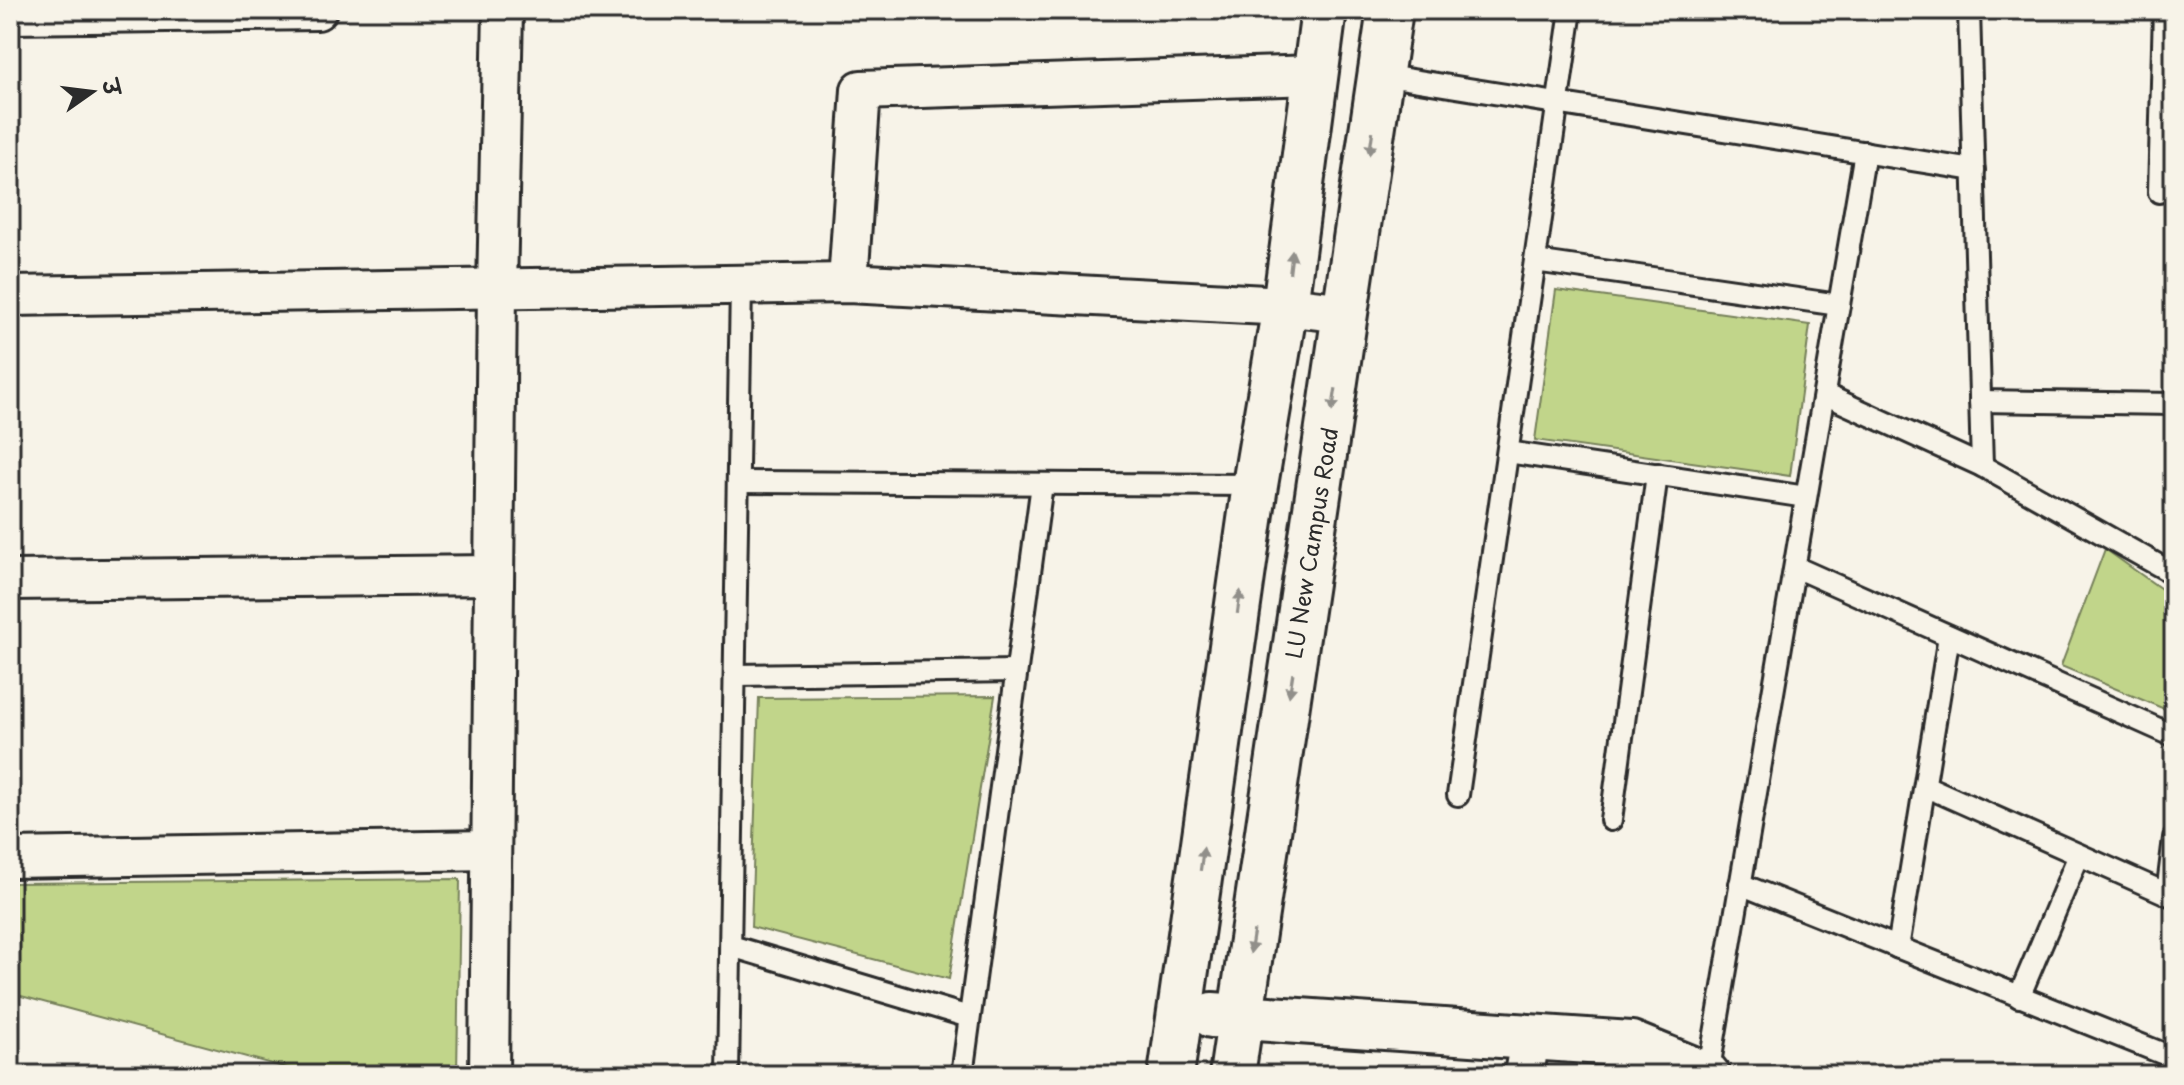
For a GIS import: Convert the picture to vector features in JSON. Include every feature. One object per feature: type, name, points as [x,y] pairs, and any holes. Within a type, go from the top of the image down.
[{"type":"street","points":[[10,14],[317,10]]},
{"type":"street","points":[[489,1075],[503,10]]},
{"type":"street","points":[[1171,1075],[1255,485],[1285,306],[1324,10]]},
{"type":"street","name":"LU New Campus Road","points":[[1232,1075],[1390,10]]},
{"type":"street","points":[[848,283],[861,90],[1314,75]]},
{"type":"street","points":[[10,296],[848,283],[1285,306],[1346,313]]},
{"type":"street","points":[[10,580],[494,575]]},
{"type":"street","points":[[10,858],[491,850]]},
{"type":"street","points":[[1180,1013],[1241,1017],[1527,1056],[1631,1044],[1707,1075]]},
{"type":"lane","points":[[1458,795],[1571,10]]},
{"type":"lane","points":[[1969,10],[1982,466]]},
{"type":"lane","points":[[2159,192],[2164,10]]},
{"type":"lane","points":[[1381,75],[1974,170]]},
{"type":"lane","points":[[1707,1075],[1865,152]]},
{"type":"lane","points":[[1535,261],[1839,305]]},
{"type":"lane","points":[[728,1075],[741,285]]},
{"type":"lane","points":[[1824,394],[1982,466],[2174,574]]},
{"type":"lane","points":[[1980,401],[2174,404]]},
{"type":"lane","points":[[1508,452],[1806,497]]},
{"type":"lane","points":[[1611,820],[1657,474]]},
{"type":"lane","points":[[738,482],[1255,485]]},
{"type":"lane","points":[[962,1075],[1042,484]]},
{"type":"lane","points":[[1795,567],[2174,736]]},
{"type":"lane","points":[[1898,948],[1949,636]]},
{"type":"lane","points":[[735,675],[1016,671]]},
{"type":"lane","points":[[1925,786],[2171,896],[2174,838]]},
{"type":"lane","points":[[2019,997],[2079,855]]},
{"type":"lane","points":[[1740,884],[2174,1058]]},
{"type":"lane","points":[[731,946],[969,1017]]},
{"type":"green space","points":[[1556,290],[1810,325],[1790,476],[1535,440]]},
{"type":"green space","points":[[2105,549],[2174,598],[2174,713],[2061,666]]},
{"type":"green space","points":[[995,696],[949,979],[751,927],[759,698]]},
{"type":"green space","points":[[460,879],[457,1075],[313,1075],[10,993],[10,883]]}]
